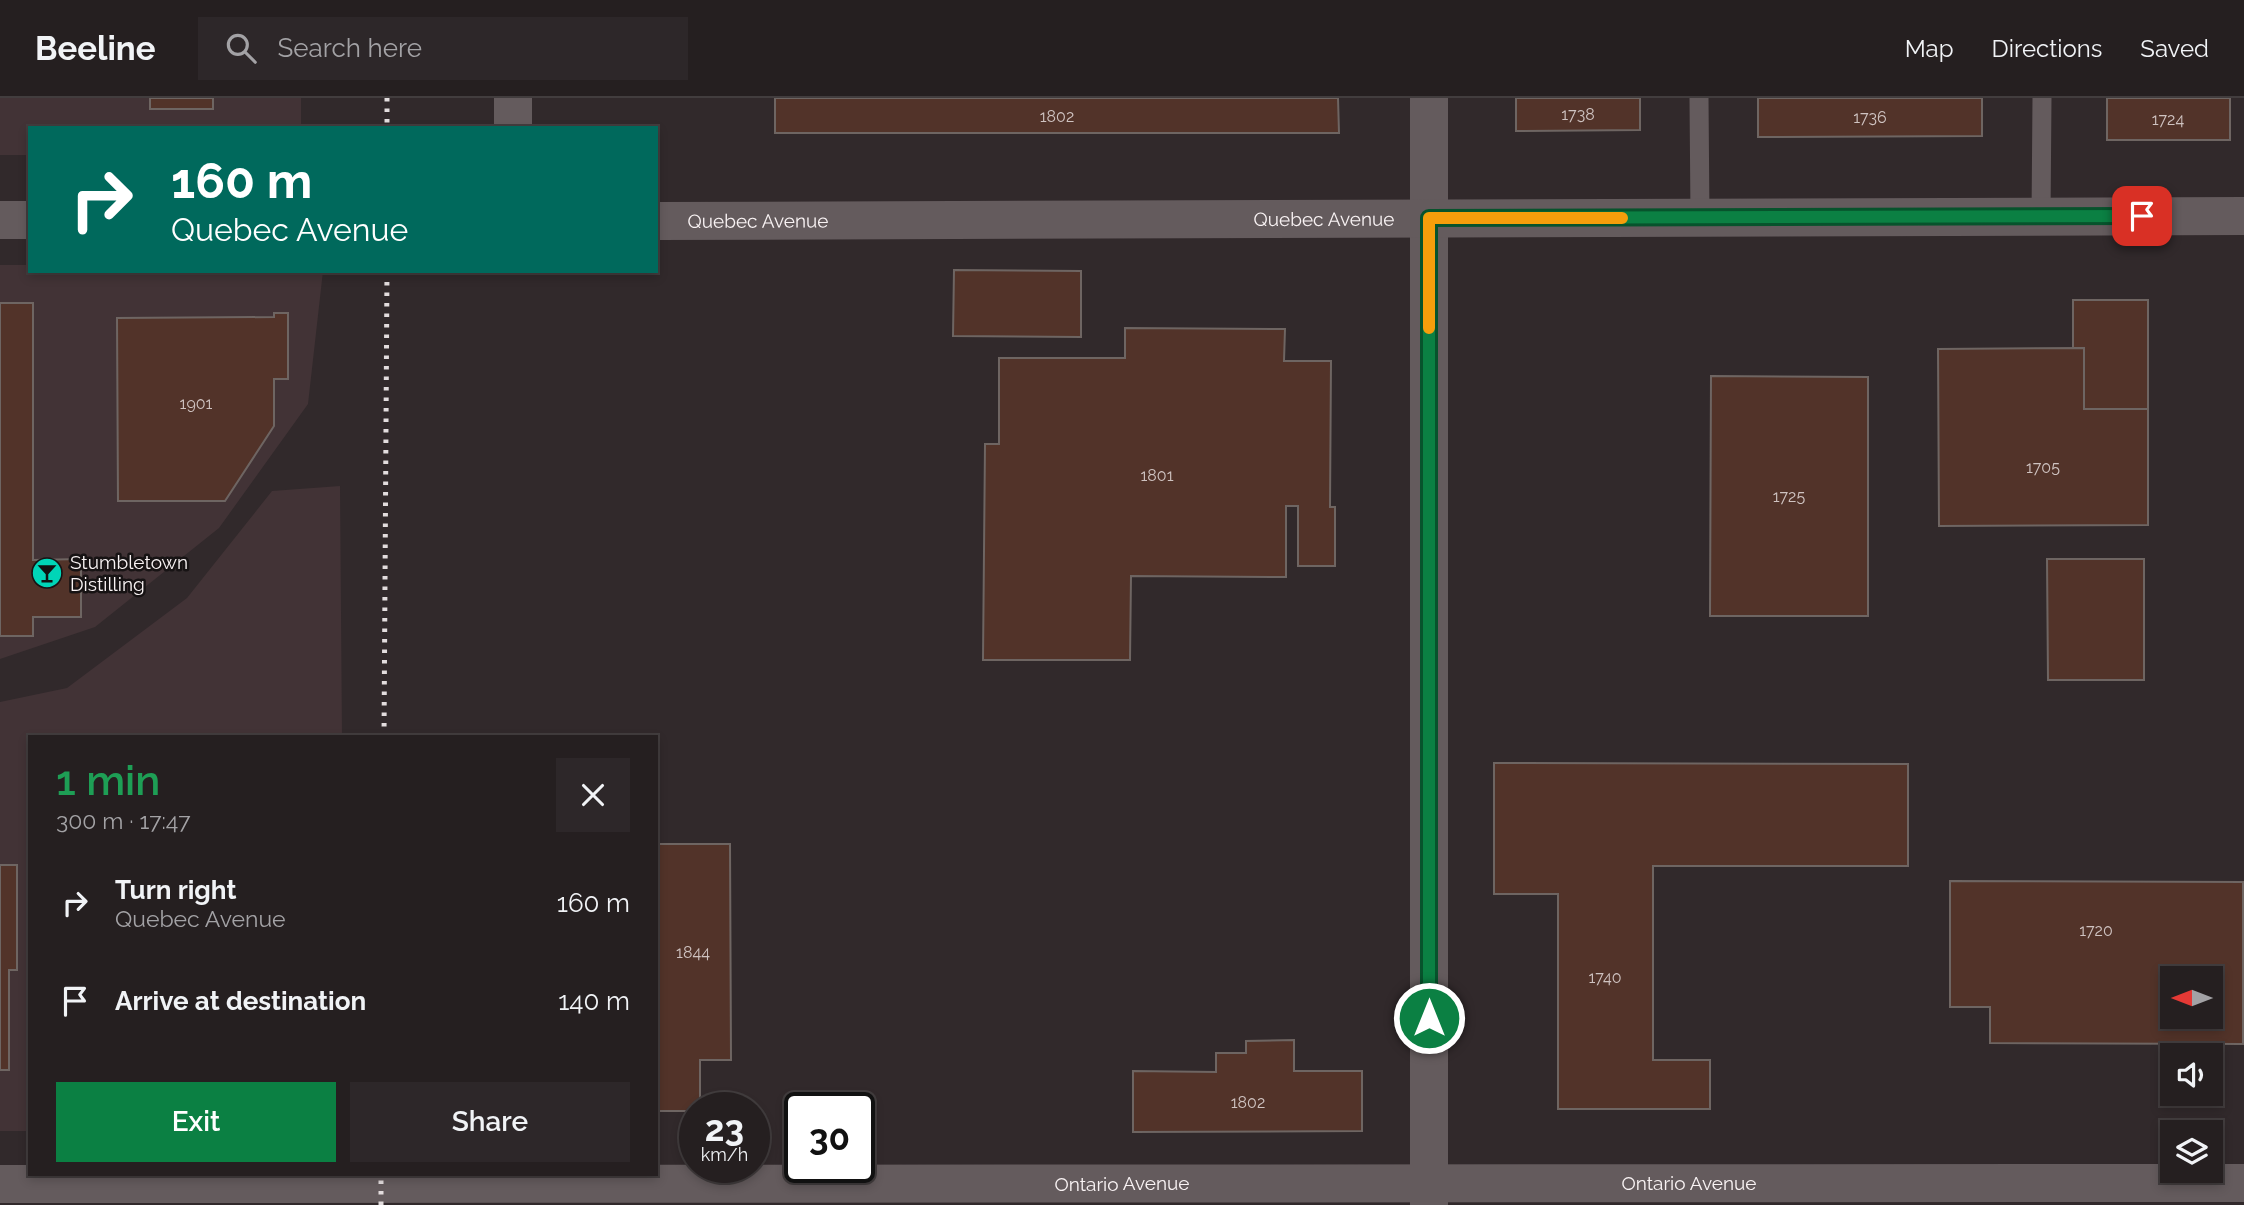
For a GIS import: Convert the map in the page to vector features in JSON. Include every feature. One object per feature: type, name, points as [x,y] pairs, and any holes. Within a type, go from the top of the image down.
[{"type":"street","points":[[513,98],[513,126]]},
{"type":"street","points":[[1429,98],[1429,1194]]},
{"type":"street","name":"Quebec Avenue","points":[[658,221],[2244,216]]},
{"type":"street","points":[[0,220],[28,220]]},
{"type":"street","name":"Ontario Avenue","points":[[0,1184],[508,1194],[1429,1194],[2244,1183]]},
{"type":"lane","points":[[1699,98],[1700,217]]},
{"type":"lane","points":[[2041,217],[2042,98]]},
{"type":"shaded area","points":[[0,98],[301,98],[301,126],[28,126],[28,155],[0,155]]},
{"type":"shaded area","points":[[0,265],[28,265],[28,273],[323,273],[308,404],[219,528],[95,627],[0,659]]},
{"type":"shaded area","points":[[340,486],[342,735],[28,735],[28,1131],[0,1131],[0,702],[67,688],[187,598],[272,491]]},
{"type":"building","points":[[150,98],[213,98],[213,109],[150,109]]},
{"type":"building","points":[[775,98],[1338,98],[1339,133],[775,133]]},
{"type":"building","points":[[1516,98],[1640,98],[1640,130],[1516,131]]},
{"type":"building","points":[[1758,98],[1982,98],[1982,136],[1758,137]]},
{"type":"building","points":[[2107,98],[2230,98],[2230,140],[2107,140]]},
{"type":"building","points":[[954,270],[1081,271],[1081,337],[953,336]]},
{"type":"building","points":[[2073,300],[2148,300],[2148,409],[2084,409],[2084,348],[2073,348]]},
{"type":"building","points":[[0,303],[33,303],[33,560],[81,559],[81,617],[33,617],[33,636],[0,636]]},
{"type":"building","points":[[274,313],[288,313],[288,379],[274,379],[274,426],[225,501],[118,501],[117,318],[274,317]]},
{"type":"building","points":[[1125,328],[1285,329],[1284,361],[1331,361],[1330,507],[1335,507],[1335,566],[1298,566],[1298,506],[1286,506],[1286,577],[1131,576],[1130,660],[983,660],[985,444],[999,444],[999,358],[1125,358]]},
{"type":"building","points":[[2084,348],[2084,409],[2148,409],[2148,525],[1939,526],[1938,349]]},
{"type":"building","points":[[1711,376],[1868,377],[1868,616],[1710,616]]},
{"type":"building","points":[[2047,559],[2144,559],[2144,680],[2048,680]]},
{"type":"building","points":[[1494,763],[1908,764],[1908,866],[1653,866],[1653,1060],[1710,1060],[1710,1109],[1558,1109],[1558,894],[1494,894]]},
{"type":"building","points":[[658,844],[730,844],[731,1060],[700,1060],[700,1092],[679,1092],[679,1111],[658,1111]]},
{"type":"building","points":[[0,865],[17,865],[17,970],[9,970],[9,1070],[0,1070]]},
{"type":"building","points":[[1950,881],[2243,882],[2243,1044],[1990,1043],[1990,1007],[1950,1007]]},
{"type":"building","points":[[1294,1040],[1294,1071],[1362,1071],[1362,1131],[1133,1132],[1133,1071],[1216,1072],[1216,1053],[1246,1053],[1246,1041]]},
{"type":"railway","points":[[387,98],[387,126]]},
{"type":"railway","points":[[384,735],[387,273]]},
{"type":"railway","points":[[381,1176],[381,1205]]},
{"type":"slow traffic","points":[[1429,328],[1429,218],[1622,218]]},
{"type":"place","name":"Stumbletown Distilling","points":[[47,573]]},
{"type":"route","points":[[1429,1018],[1429,218],[2142,216]]}]
